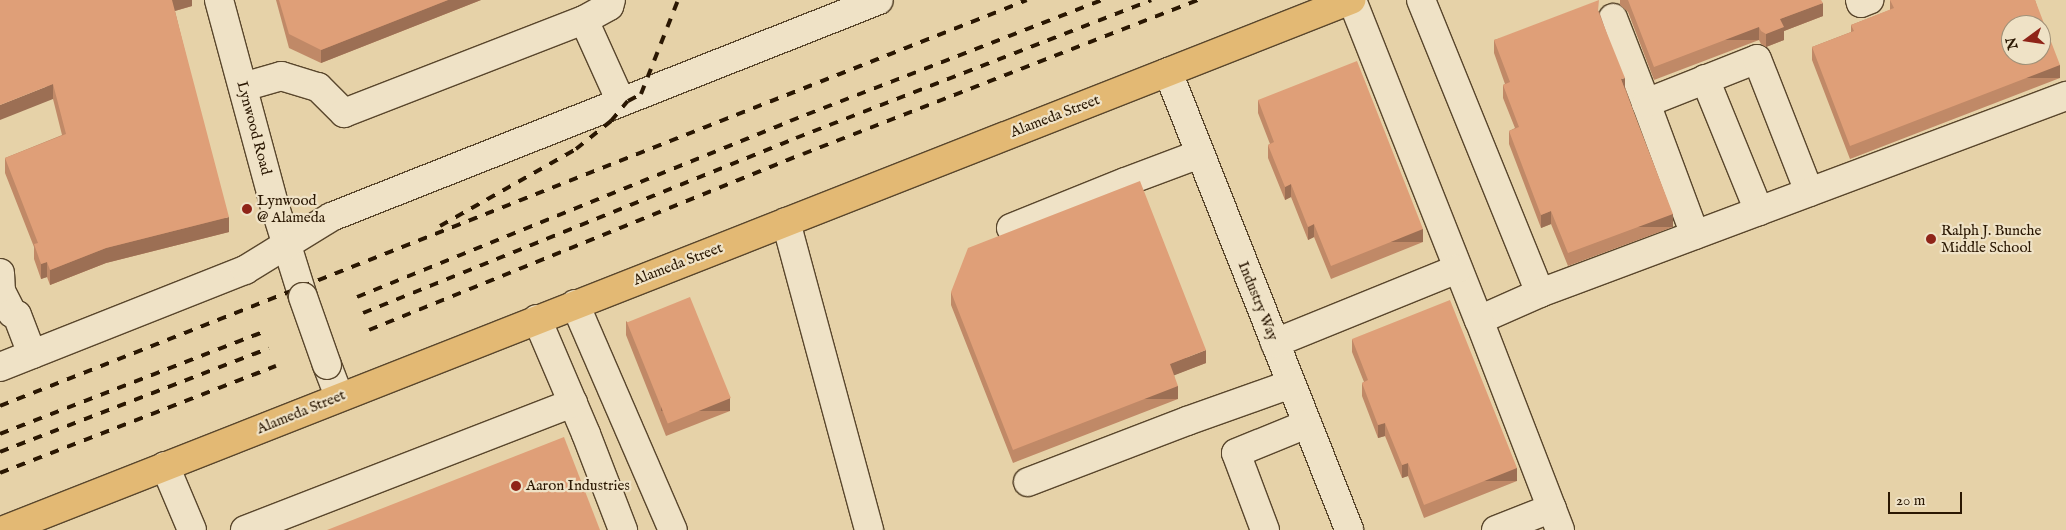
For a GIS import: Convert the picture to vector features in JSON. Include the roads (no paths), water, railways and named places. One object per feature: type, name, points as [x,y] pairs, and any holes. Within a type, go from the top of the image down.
[{"type":"main road","name":"Alameda Street","points":[[4,530],[1352,0]]},
{"type":"street","name":"Lynwood Road","points":[[219,0],[286,247],[302,297],[339,397]]},
{"type":"street","points":[[243,87],[280,76],[318,87],[344,113],[584,20],[609,6],[611,0]]},
{"type":"street","points":[[0,367],[245,270],[286,247],[330,217],[878,0]]},
{"type":"street","points":[[1352,0],[1556,519],[1496,530]]},
{"type":"street","points":[[1421,0],[1540,292]]},
{"type":"street","points":[[1860,0],[1861,3],[1869,0]]},
{"type":"street","points":[[1613,18],[1695,235]]},
{"type":"street","points":[[584,20],[620,102]]},
{"type":"street","points":[[1646,103],[1757,59],[1809,192]]},
{"type":"street","name":"Industry Way","points":[[1168,72],[1349,530]]},
{"type":"street","points":[[1705,79],[1759,211]]},
{"type":"street","points":[[1479,320],[1540,292],[2066,96]]},
{"type":"street","points":[[1011,228],[1200,154]]},
{"type":"street","points":[[786,222],[869,530]]},
{"type":"street","points":[[1274,343],[1457,269]]},
{"type":"street","points":[[1,275],[13,288],[21,310],[17,315],[32,354]]},
{"type":"street","points":[[575,304],[673,530]]},
{"type":"street","points":[[537,319],[573,403],[623,530]]},
{"type":"street","points":[[1028,482],[1187,421],[1291,384]]},
{"type":"street","points":[[245,530],[573,403]]},
{"type":"street","points":[[1265,530],[1236,453],[1307,424]]},
{"type":"street","points":[[165,466],[192,530]]},
{"type":"railway","points":[[440,226],[576,149],[611,121],[628,101],[641,94],[678,0]]},
{"type":"railway","points":[[0,406],[1027,0]]},
{"type":"railway","points":[[357,297],[790,121],[1102,0]]},
{"type":"railway","points":[[363,313],[796,138],[1151,0]]},
{"type":"railway","points":[[369,330],[803,154],[1198,0]]},
{"type":"railway","points":[[0,434],[263,332]]},
{"type":"railway","points":[[0,452],[269,348]]},
{"type":"railway","points":[[0,473],[276,366]]},
{"type":"place","name":"Lynwood @ Alameda","points":[[247,209]]},
{"type":"place","name":"Ralph J. Bunche Middle School","points":[[1931,239]]},
{"type":"place","name":"Aaron Industries","points":[[516,486]]}]
